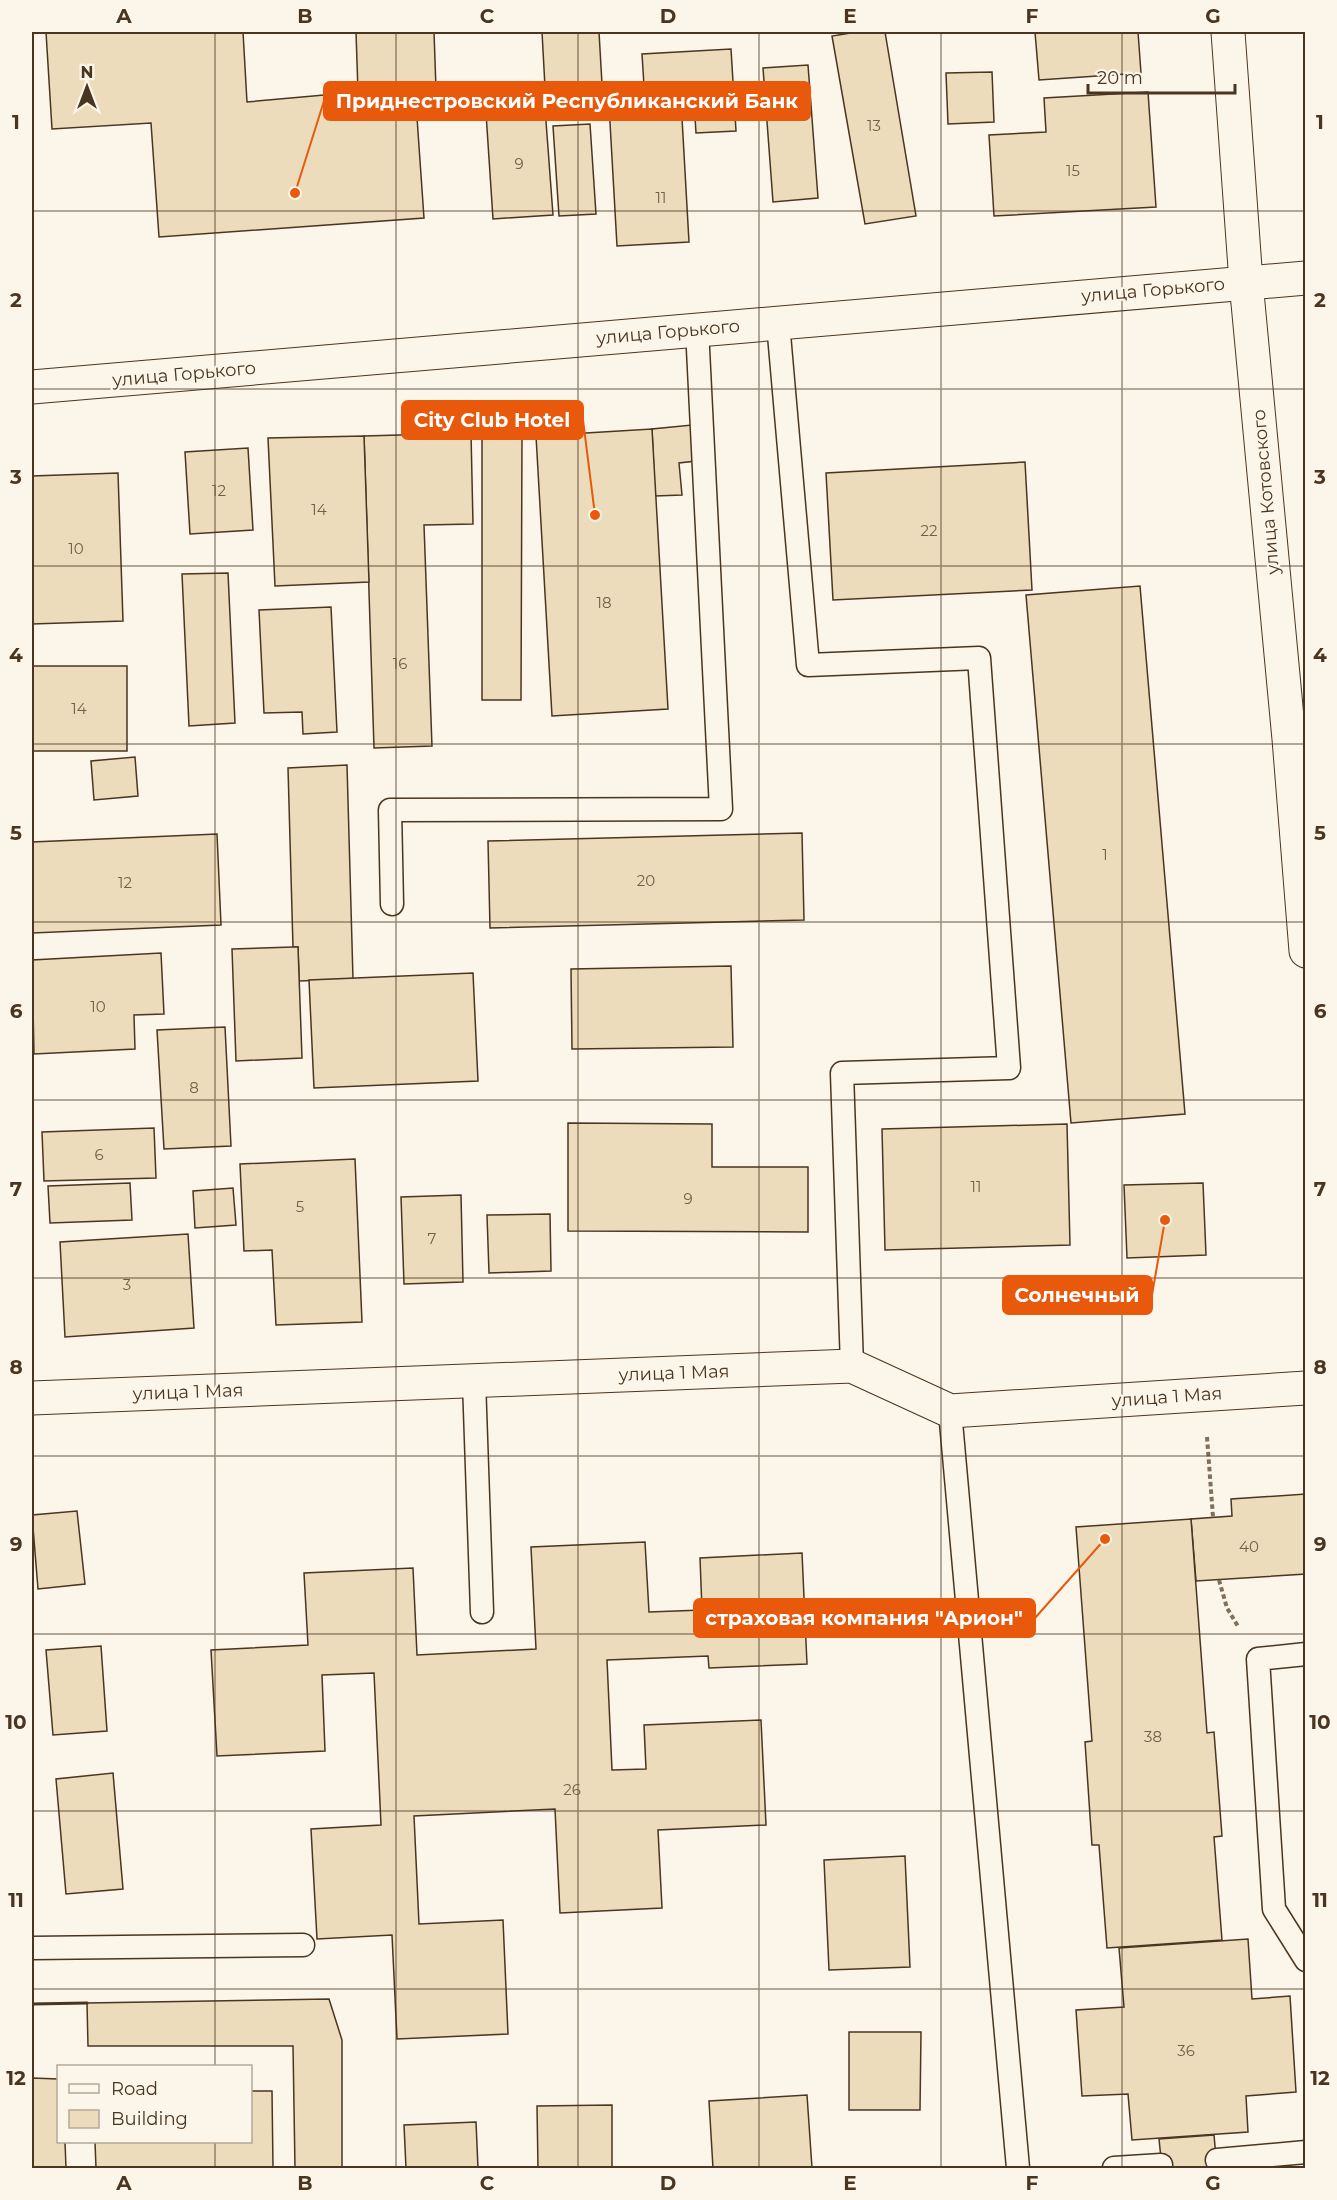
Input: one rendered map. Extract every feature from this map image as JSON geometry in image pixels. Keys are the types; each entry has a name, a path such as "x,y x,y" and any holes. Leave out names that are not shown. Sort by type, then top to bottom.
{"street":[{"name":"улица Котовского","path":"1228,32 1246,282 1289,740 1305,951"},
{"name":"улица Горького","path":"32,387 1305,278"},
{"name":"улица 1 Мая","path":"32,1398 852,1366 950,1411 1305,1388"}],"lane":[{"path":"778,323 808,665 979,658 1010,1068 842,1073 852,1366"},
{"path":"392,904 390,810 721,809 697,329"},
{"path":"474,1381 482,1612"},
{"path":"950,1411 1018,2169"},
{"path":"1305,1654 1258,1659 1274,1909 1305,1960"},
{"path":"32,1948 303,1945"},
{"path":"1217,2160 1305,2152"},
{"path":"1114,2169 1161,2165"}],"path":[{"path":"1204,1394 1213,1517"},
{"path":"1219,1580 1227,1608 1258,1659"}],"building":[{"path":"46,32 243,32 247,102 415,89 424,218 159,237 151,123 52,129"},
{"path":"356,32 434,32 436,89 358,92"},
{"path":"542,32 599,32 602,84 545,87"},
{"path":"857,32 885,32 916,216 865,224 832,36"},
{"path":"1035,32 1138,32 1141,73 1039,80"},
{"path":"731,49 736,131 696,133 695,117 682,118 689,242 617,246 609,105 645,102 642,54"},
{"path":"808,65 818,198 773,202 763,68"},
{"path":"992,72 994,122 948,124 946,73"},
{"path":"1148,92 1156,207 994,216 989,135 1046,132 1044,98"},
{"path":"545,108 553,215 493,219 486,113"},
{"path":"590,124 596,214 559,216 553,126"},
{"path":"692,425 696,461 679,463 682,495 655,496 652,429"},
{"path":"652,429 668,709 552,716 536,436"},
{"path":"471,433 473,524 424,525 432,746 374,748 364,436"},
{"path":"364,436 369,582 275,586 268,438"},
{"path":"482,437 522,437 521,700 482,700"},
{"path":"248,448 253,530 190,534 185,452"},
{"path":"1025,462 1032,590 833,600 826,473"},
{"path":"118,473 123,621 32,624 32,476"},
{"path":"228,573 235,723 189,726 182,574"},
{"path":"1140,586 1185,1114 1071,1123 1026,595"},
{"path":"331,607 337,732 303,734 302,712 264,713 259,610"},
{"path":"32,666 127,666 127,751 32,751"},
{"path":"135,757 138,796 94,800 91,761"},
{"path":"347,765 353,979 299,981 298,947 293,947 288,768"},
{"path":"802,833 804,920 490,928 488,841"},
{"path":"217,834 221,925 32,933 32,842"},
{"path":"298,947 302,1058 236,1061 232,949"},
{"path":"161,953 164,1014 134,1015 135,1049 34,1054 32,960"},
{"path":"731,966 733,1047 572,1049 571,969"},
{"path":"473,973 478,1081 314,1088 309,980"},
{"path":"225,1027 231,1146 164,1149 157,1030"},
{"path":"568,1123 712,1124 712,1167 808,1167 808,1232 568,1231"},
{"path":"1067,1124 1070,1245 885,1250 882,1129"},
{"path":"154,1128 156,1178 44,1181 42,1132"},
{"path":"355,1159 362,1322 276,1325 272,1250 244,1251 240,1164"},
{"path":"130,1183 132,1220 50,1223 48,1186"},
{"path":"1203,1183 1206,1255 1127,1258 1124,1185"},
{"path":"233,1188 236,1225 195,1228 193,1191"},
{"path":"461,1195 463,1282 404,1284 401,1197"},
{"path":"550,1214 551,1271 489,1273 487,1215"},
{"path":"188,1234 194,1328 65,1337 60,1242"},
{"path":"1306,1494 1306,1574 1196,1581 1191,1519 1232,1516 1231,1499"},
{"path":"77,1511 85,1584 38,1589 32,1515"},
{"path":"1191,1519 1207,1733 1214,1732 1222,1836 1214,1837 1222,1940 1107,1948 1099,1845 1092,1845 1085,1742 1092,1741 1076,1527"},
{"path":"645,1542 649,1612 702,1610 700,1558 802,1553 807,1664 709,1668 708,1656 607,1660 612,1770 646,1769 644,1725 761,1720 766,1825 658,1830 662,1908 560,1913 555,1809 414,1816 419,1924 503,1920 508,2034 397,2039 392,1935 317,1939 311,1829 381,1825 374,1673 322,1675 325,1751 217,1756 211,1650 308,1645 304,1573 413,1568 417,1655 536,1649 531,1547"},
{"path":"101,1646 107,1731 53,1735 46,1650"},
{"path":"113,1773 123,1889 66,1894 56,1779"},
{"path":"905,1856 910,1967 829,1970 824,1860"},
{"path":"1248,1939 1252,1999 1290,1996 1296,2092 1246,2096 1248,2132 1132,2140 1128,2094 1082,2096 1076,2010 1124,2007 1119,1948"},
{"path":"329,1999 342,2040 342,2168 295,2168 293,2046 88,2046 87,2003"},
{"path":"849,2032 921,2032 920,2110 849,2110"},
{"path":"32,2078 57,2079 57,2143 65,2143 66,2168 32,2168"},
{"path":"252,2091 272,2091 273,2168 96,2168 95,2143 252,2143"},
{"path":"807,2095 812,2168 713,2168 709,2101"},
{"path":"612,2105 612,2168 538,2168 537,2106"},
{"path":"476,2122 478,2168 406,2168 404,2125"},
{"path":"1214,2135 1217,2168 1162,2168 1159,2139"}],"wall":[{"path":"32,2004 87,2003"}],"place":[{"name":"Приднестровский Республиканский Банк","path":"295,193"},
{"name":"City Club Hotel","path":"595,515"},
{"name":"Солнечный","path":"1165,1220"},
{"name":"страховая компания \"Арион\"","path":"1105,1539"}]}
